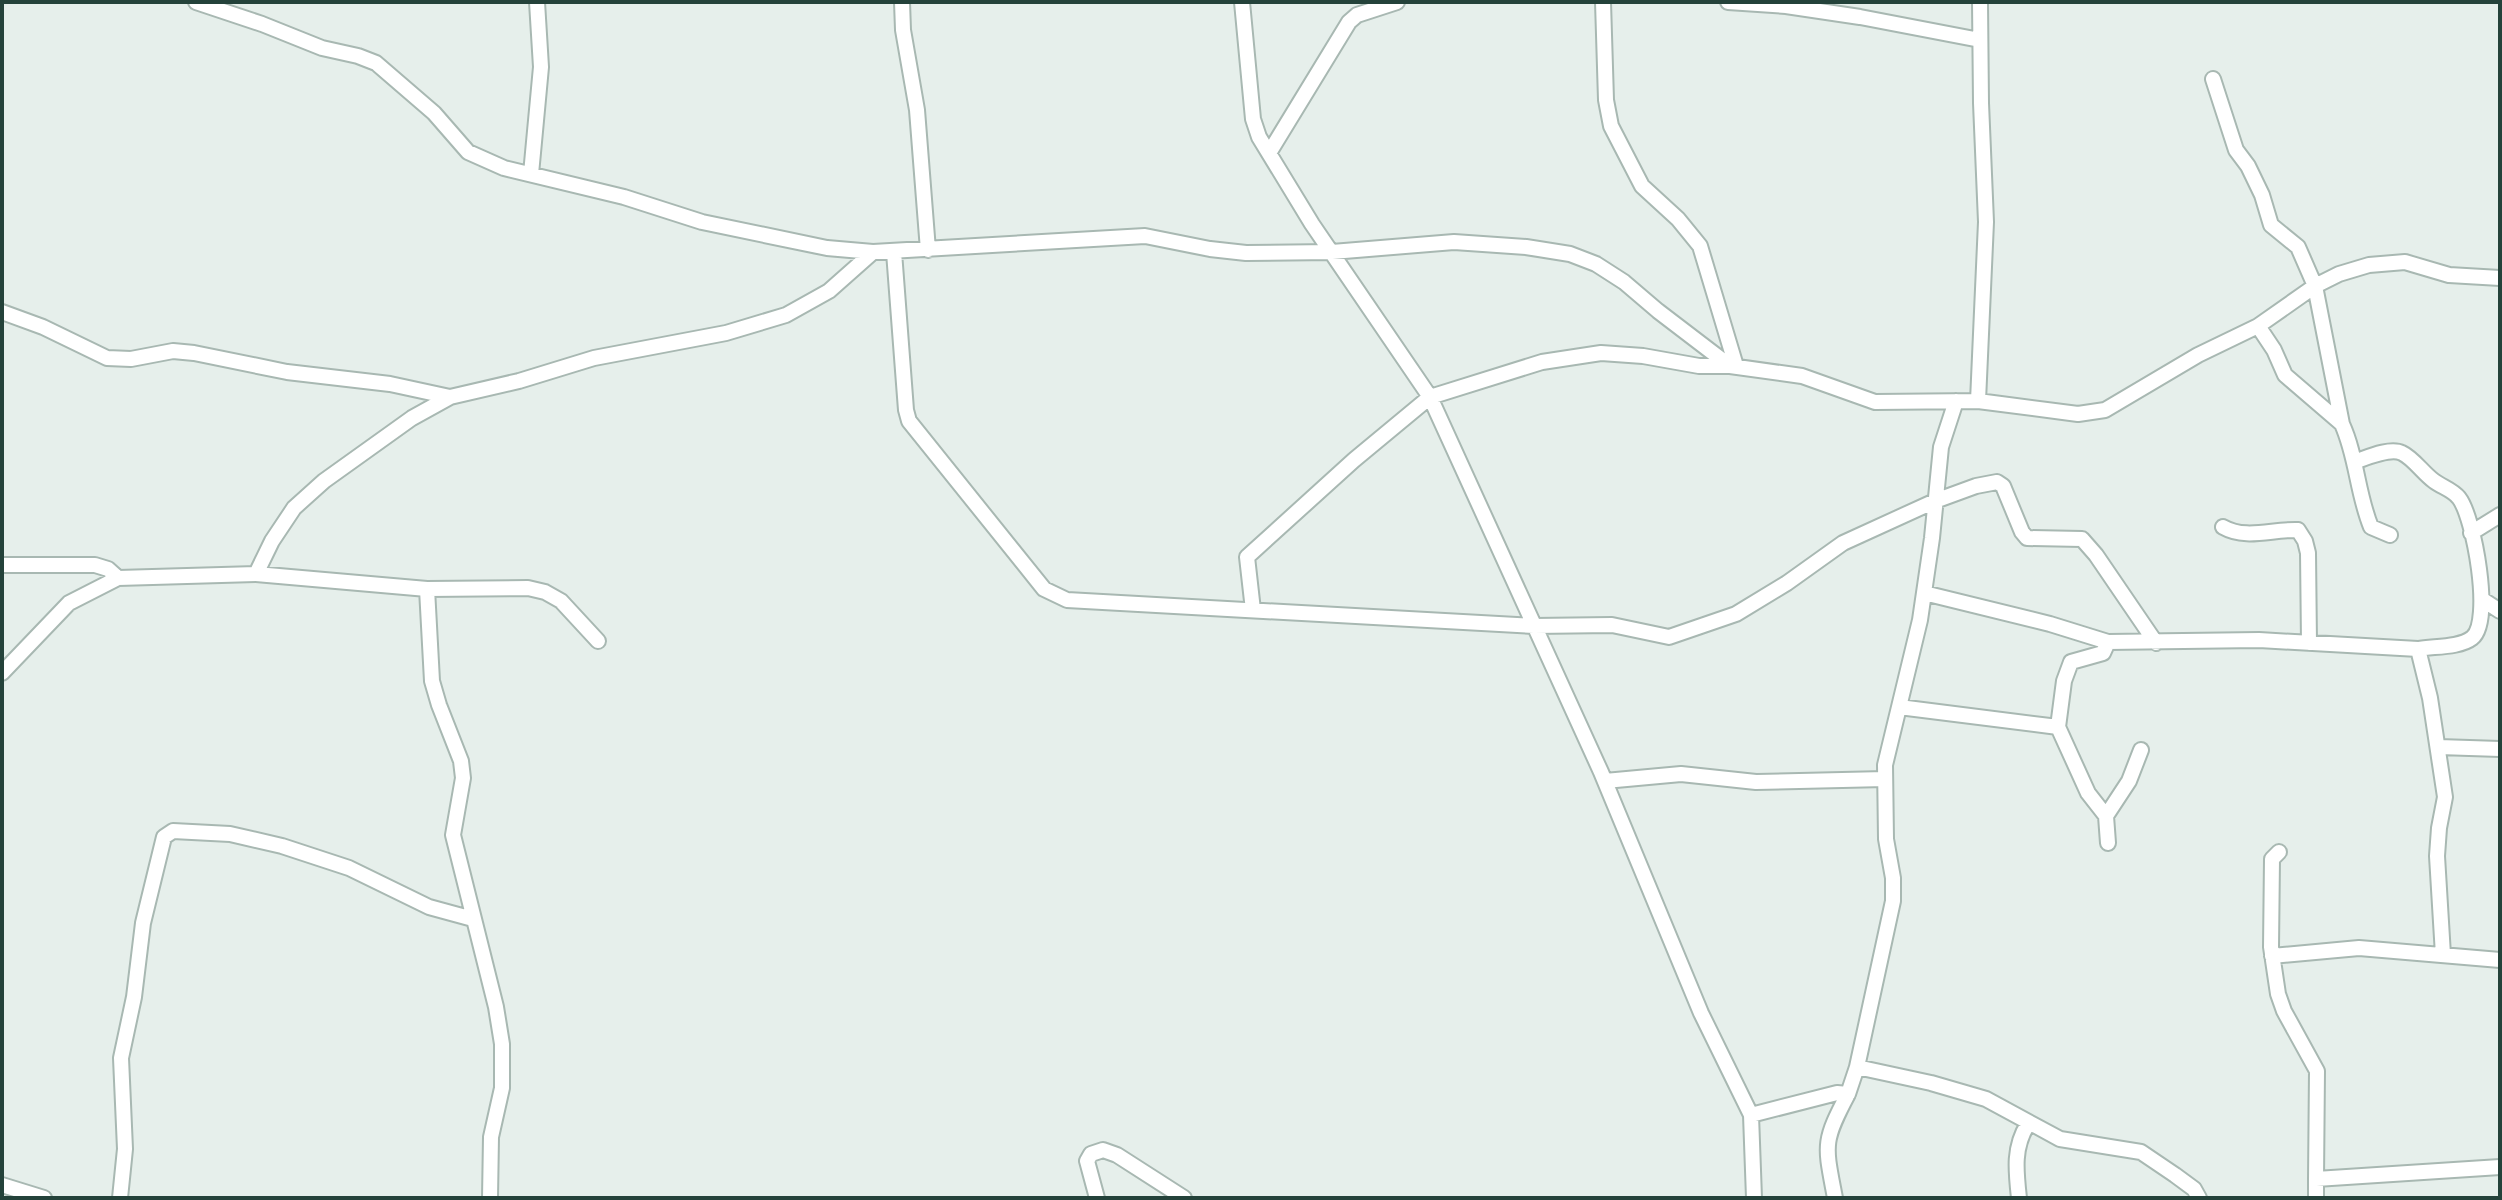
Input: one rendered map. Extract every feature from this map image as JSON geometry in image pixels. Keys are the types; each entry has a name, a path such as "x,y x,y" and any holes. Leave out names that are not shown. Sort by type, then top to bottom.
{"street":[{"path":"196,2 322,48 376,63 434,113 468,152 504,168 624,197 702,222 827,248 873,252 1145,236 1246,253 1332,252 1454,242 1526,247 1570,254 1596,264 1733,366"},
{"path":"531,174 541,67 537,2"},
{"path":"902,2 903,30 917,110 928,250"},
{"path":"1242,2 1253,119 1259,137 1430,397 1605,781 1701,1013 1751,1115 1754,1198"},
{"path":"1269,153 1349,22 1357,15 1397,2"},
{"path":"1603,2 1606,100 1611,126 1642,186 1678,219 1700,246 1733,366"},
{"path":"1728,2 1786,6 1860,17 1980,40"},
{"path":"1978,401 1986,222 1980,2"},
{"path":"2213,79 2236,150 2262,195 2271,225 2298,247 2315,286 2342,424 2350,441 2359,496 2371,527 2390,535"},
{"path":"256,574 272,541 294,508 324,481 412,418 450,397 519,381 594,358 726,333 786,315 829,291 873,252"},
{"path":"894,252 909,421 1044,589 1054,596 1067,600 1534,626 1612,625 1659,636 1677,636 1736,614 1843,543 1935,501 1997,482 2003,486 2027,538 2082,539 2156,643"},
{"path":"1253,610 1247,557 1344,469 1430,397 1542,362 1601,353 1643,356 1699,366 1733,366 1802,376 1875,402 1978,401 2078,414 2105,410 2198,355 2258,326 2315,286 2339,274 2369,265 2405,262 2449,275 2500,278"},
{"path":"2,312 43,327 107,358 131,359 173,351 194,353 287,372 390,384 450,397"},
{"path":"2258,326 2274,350 2285,375 2342,424"},
{"path":"1835,1198 1826,1152 1827,1138 1857,1067 1893,901 1893,878 1886,839 1885,765 1924,593 1941,447 1956,401"},
{"path":"1924,593 2050,624 2108,642 2259,640 2418,649 2465,642 2474,637 2480,627 2483,600 2468,511 2458,494 2434,481 2402,453 2393,451 2354,462"},
{"path":"2471,533 2500,515"},
{"path":"2223,527 2244,535 2275,529 2298,530 2308,553 2309,643"},
{"path":"2,565 95,565 108,569 118,578"},
{"path":"2,673 69,603 118,578 256,574 427,589 528,588 545,592 561,601 598,641"},
{"path":"427,589 432,681 461,761 463,778 453,835 496,1007 502,1044 502,1088 491,1137 490,1198"},
{"path":"2483,600 2500,611"},
{"path":"2108,642 2103,653 2071,662 2064,681 2058,727 2088,793 2106,816 2108,843"},
{"path":"2418,649 2439,747 2445,797 2437,856 2443,955"},
{"path":"1899,707 2058,727"},
{"path":"2439,747 2500,749"},
{"path":"2106,816 2129,781 2141,750"},
{"path":"1605,781 1681,774 1756,782 1885,779"},
{"path":"120,1198 125,1149 121,1058 134,997 143,923 167,833 230,834 282,846 349,868 429,907 473,919"},
{"path":"2279,852 2272,859 2272,956 2284,1011 2317,1071 2316,1198"},
{"path":"2272,956 2359,948 2500,960"},
{"path":"1857,1067 1986,1099 2060,1139 2141,1152 2194,1189 2199,1198"},
{"path":"1751,1115 1837,1093 1848,1094"},
{"path":"2019,1198 2016,1151 2019,1138 2028,1124"},
{"path":"1097,1198 1087,1161 1091,1154 1103,1150 1117,1155 1184,1198"},
{"path":"2316,1179 2500,1167"},
{"path":"2,1185 44,1198"}]}
